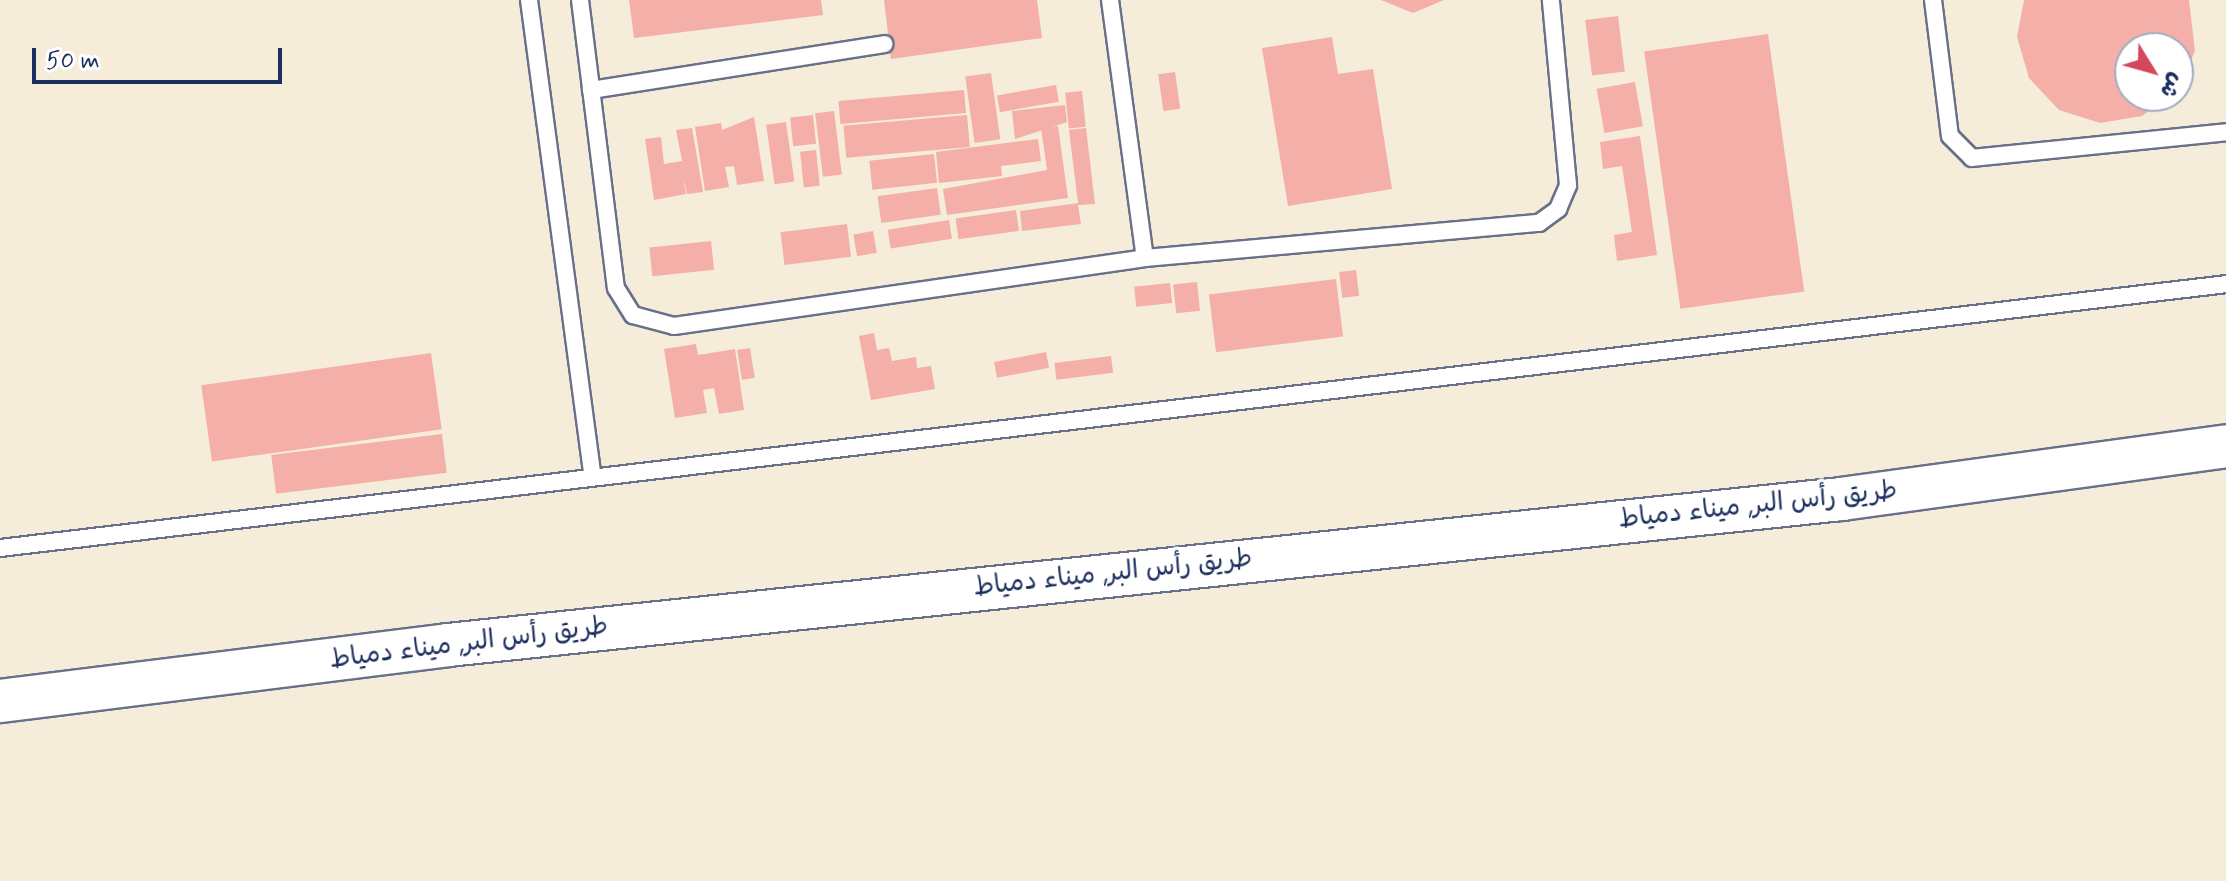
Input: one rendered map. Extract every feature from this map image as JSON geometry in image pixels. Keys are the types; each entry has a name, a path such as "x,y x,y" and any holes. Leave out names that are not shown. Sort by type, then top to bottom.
{"street":[{"name":"طريق رأس البر, ميناء دمياط","path":"0,701 448,645 1827,500 2226,446"}],"lane":[{"path":"529,0 592,475"},
{"path":"580,0 616,288 633,315 674,326 1145,258 1539,223 1558,209 1568,185 1551,0"},
{"path":"1110,0 1145,258"},
{"path":"1933,0 1950,136 1972,158 2226,132"},
{"path":"591,90 884,44"},
{"path":"0,548 592,475 2226,284"}],"building":[{"path":"629,0 821,0 823,15 634,38"},
{"path":"884,0 1037,0 1042,38 891,59"},
{"path":"1381,0 1444,0 1413,13"},
{"path":"2024,0 2189,0 2193,32 2114,32 2114,112 2147,112 2142,116 2100,123 2059,110 2029,78 2017,37"},
{"path":"1618,16 1625,72 1592,76 1585,20"},
{"path":"1768,34 1804,291 1680,309 1644,51"},
{"path":"1332,37 1338,74 1373,69 1392,189 1288,206 1262,48"},
{"path":"1175,72 1180,109 1163,111 1158,74"},
{"path":"991,73 1000,139 975,143 965,77"},
{"path":"1635,82 1643,126 1604,133 1597,89"},
{"path":"1056,85 1059,102 1000,112 997,95"},
{"path":"964,90 966,113 840,124 838,101"},
{"path":"1082,91 1086,127 1069,129 1065,93"},
{"path":"1065,105 1067,122 1015,139 1012,111"},
{"path":"834,111 842,175 823,177 815,113"},
{"path":"813,115 816,144 793,146 790,117"},
{"path":"967,115 970,147 846,158 843,126"},
{"path":"754,117 764,181 737,185 734,166 725,167 729,187 705,191 695,127 721,123 722,130"},
{"path":"786,122 794,181 775,184 766,125"},
{"path":"1058,126 1068,198 947,215 943,189 1047,170 1041,128"},
{"path":"692,128 703,192 687,194 683,176 686,194 654,200 645,139 661,137 664,164 682,161 676,130"},
{"path":"1086,128 1095,204 1078,205 1081,224 1022,231 1020,211 1078,203 1069,130"},
{"path":"1640,136 1657,255 1617,261 1614,235 1632,232 1622,166 1603,169 1600,142"},
{"path":"1038,139 1041,161 1001,166 1002,176 939,183 936,152"},
{"path":"816,150 820,186 804,187 800,152"},
{"path":"934,154 937,183 872,190 869,161"},
{"path":"937,188 941,215 881,223 878,196"},
{"path":"1016,210 1019,231 959,239 956,218"},
{"path":"949,220 952,239 891,248 888,230"},
{"path":"847,224 851,257 785,265 780,232"},
{"path":"873,231 877,253 857,256 853,234"},
{"path":"711,241 714,270 652,276 649,247"},
{"path":"1356,270 1359,296 1342,298 1339,272"},
{"path":"1336,279 1343,337 1216,352 1209,295"},
{"path":"1197,282 1200,311 1176,313 1173,285"},
{"path":"1170,283 1172,303 1136,307 1134,287"},
{"path":"874,333 877,350 889,348 892,361 916,357 917,368 931,366 935,389 871,400 859,336"},
{"path":"696,344 698,355 735,349 744,410 719,414 714,388 703,390 707,413 675,418 664,349"},
{"path":"750,348 755,378 742,380 737,350"},
{"path":"1046,352 1049,368 997,378 994,362"},
{"path":"431,353 442,429 212,462 201,385"},
{"path":"1111,356 1113,373 1056,380 1054,363"},
{"path":"442,434 447,473 276,494 271,455"}]}
